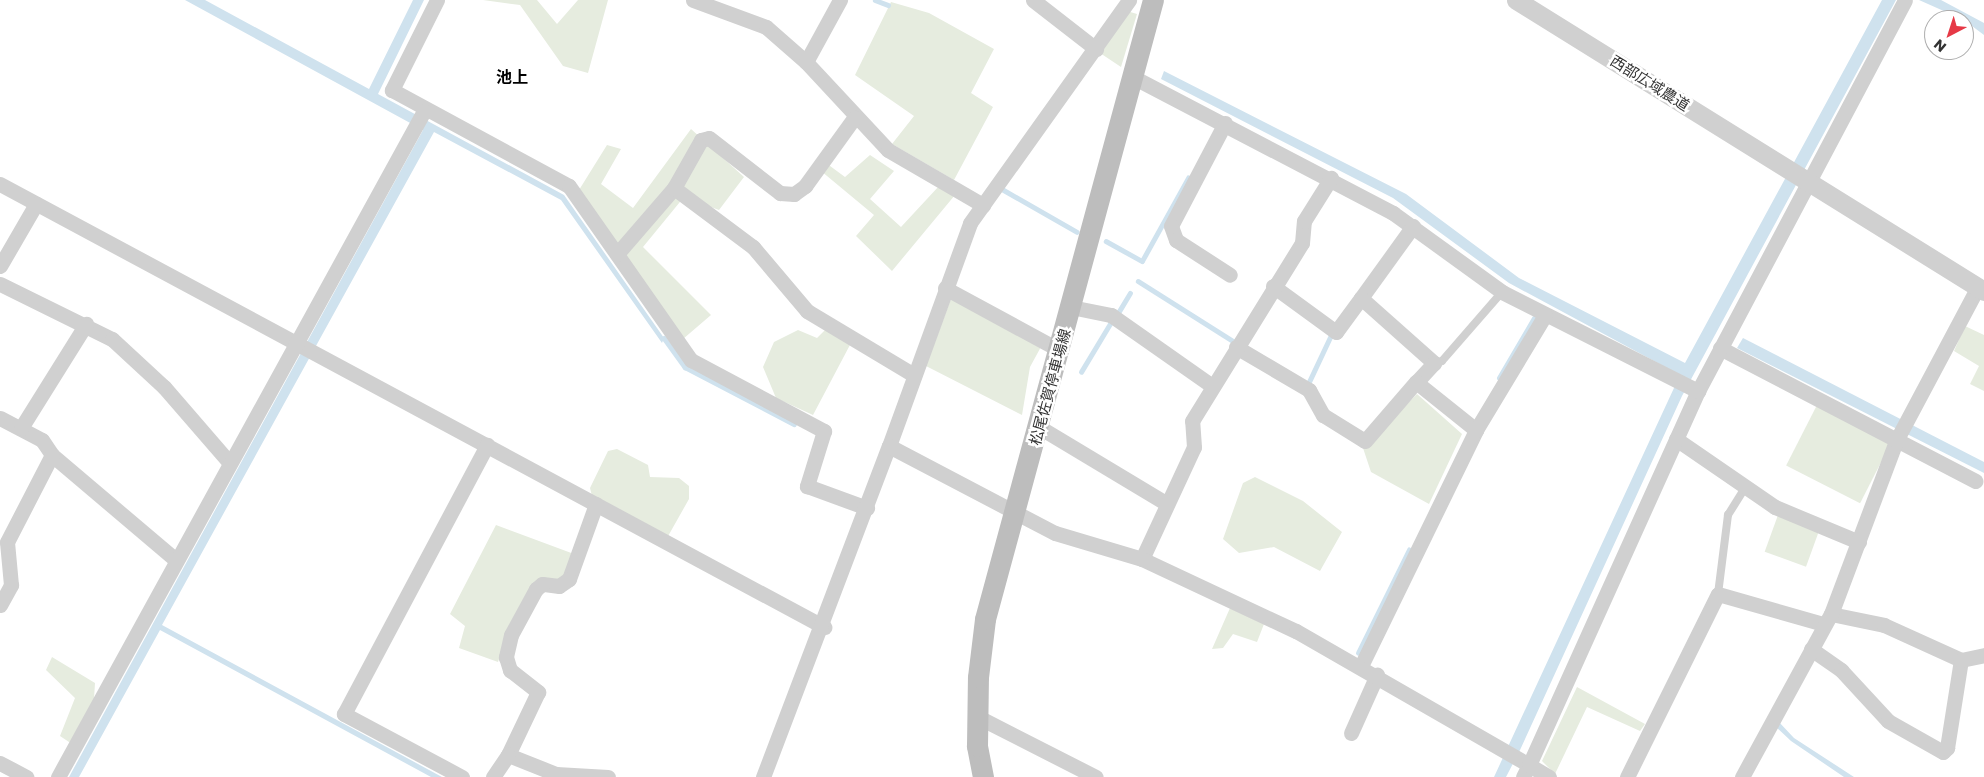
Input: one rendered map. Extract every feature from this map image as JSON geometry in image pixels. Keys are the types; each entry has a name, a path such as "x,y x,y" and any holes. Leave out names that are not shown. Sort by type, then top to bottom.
{"main road":[{"name":"松尾佐賀停車場線","path":"982,777 978,717 985,620 1060,350 1131,76 1153,0"}],"street":[{"path":"437,0 392,90 424,111 569,186 690,360 824,432 807,486 867,508"},
{"path":"693,0 766,27 806,62 854,118 888,150 983,205"},
{"path":"806,62 840,0"},
{"path":"1033,0 1096,49"},
{"path":"763,777 824,627 963,238 983,205 1096,49 1129,0"},
{"name":"西部広域農道","path":"1516,0 1809,181"},
{"path":"1524,768 1676,439 1695,390 1720,348 1905,0"},
{"path":"1131,76 1331,178 1413,226 1502,292 1695,390"},
{"path":"58,777 229,462 424,111"},
{"path":"617,254 674,188 701,140 709,138 780,193 794,194 805,186 854,118"},
{"path":"1225,123 1172,226 1176,240 1230,275"},
{"path":"1142,558 1194,447 1192,421 1212,386 1239,346 1273,286 1302,243 1304,221 1331,178"},
{"path":"1742,777 1827,619 1859,542 1898,439 1981,289 1809,181"},
{"path":"0,184 824,627"},
{"path":"674,188 753,247 807,311 914,375"},
{"path":"0,266 36,204"},
{"path":"1273,286 1332,329 1361,298 1413,226"},
{"path":"0,284 86,324 136,358 229,462"},
{"path":"945,288 1060,350"},
{"path":"1239,346 1309,390 1323,415 1365,441 1434,363 1361,298"},
{"path":"1071,307 1111,315 1212,386"},
{"path":"1361,666 1476,430 1545,315"},
{"path":"21,428 86,324"},
{"path":"1720,348 1976,481"},
{"path":"1416,382 1476,430"},
{"path":"0,418 42,440 52,455 176,560"},
{"path":"1039,426 1167,504"},
{"path":"1676,439 1775,507 1859,542"},
{"path":"462,777 344,714 487,445"},
{"path":"889,446 1016,509 1075,542 1142,558 1361,666 1503,750 1524,768 1549,777"},
{"path":"0,605 11,585 7,542 52,455"},
{"path":"493,777 508,755 538,692 510,670 506,658 511,635 536,589 542,584 559,586 569,579 596,504"},
{"path":"1627,777 1718,594 1827,619 1884,625 1961,660 1984,655"},
{"path":"1811,649 1841,670 1888,721 1943,752 1947,748 1961,660"},
{"path":"1351,733 1377,675"},
{"path":"978,717 1096,777"},
{"path":"508,755 556,774 608,777"},
{"path":"0,763 26,777"}],"lane":[{"path":"1434,363 1442,361 1502,292"},
{"path":"1718,594 1728,514 1745,488"}],"shaded area":[{"path":"483,0 537,0 557,24 578,0 608,0 588,73 563,66 520,5"},
{"path":"891,2 929,13 994,49 971,93 993,107 954,180 892,144 914,116 855,75"},
{"path":"1127,11 1137,14 1121,67 1100,53"},
{"path":"691,129 744,177 719,210 684,197 643,247 711,315 683,339 579,190 607,145 621,149 601,184 633,208"},
{"path":"870,155 894,171 870,199 901,227 939,186 955,195 892,271 856,236 874,215 821,171 826,163 845,177"},
{"path":"952,296 1042,345 1030,367 1022,415 926,366"},
{"path":"1965,326 1984,335 1984,391 1970,384 1979,366 1954,351"},
{"path":"828,327 851,343 813,415 776,398 763,367 774,342 798,330 817,338"},
{"path":"1417,394 1462,434 1429,504 1371,472 1363,448"},
{"path":"1817,405 1891,443 1860,503 1786,466"},
{"path":"617,449 648,465 650,477 679,478 689,486 689,499 667,538 592,496 590,488 608,451"},
{"path":"1255,477 1303,501 1342,532 1320,571 1274,547 1239,553 1223,539 1243,483"},
{"path":"1778,515 1819,530 1806,567 1765,552"},
{"path":"496,525 574,554 567,575 557,583 539,580 506,638 498,662 459,648 465,626 450,614"},
{"path":"1230,608 1264,624 1257,642 1233,634 1223,648 1212,649"},
{"path":"52,657 95,683 94,699 72,744 60,736 75,698 46,670"},
{"path":"1577,687 1645,724 1640,731 1587,707 1555,774 1542,761"}],"water":[{"path":"185,0 205,0 369,89 413,0 424,0 378,94 564,195 664,338 662,343 561,200 434,132 162,625 442,777 431,777 160,630 79,777 69,777 423,130"},
{"path":"1882,0 1896,0 1682,396 1520,750 1506,777 1494,777 1680,375 1509,283 1393,198 1161,79 1164,71 1406,194 1519,278 1685,363"},
{"path":"1919,0 1941,0 1960,10 1942,10"},
{"path":"1974,18 1984,23 1984,35 1974,28"},
{"path":"1743,338 1984,462 1984,473 1737,348"},
{"path":"1777,720 1794,738 1854,777 1844,777 1791,741 1774,725"}],"waterway":[{"path":"875,0 888,5"},
{"path":"1106,241 1142,261 1188,178"},
{"path":"1002,189 1077,232"},
{"path":"1138,281 1236,343"},
{"path":"1118,313 1130,293"},
{"path":"1499,378 1534,318"},
{"path":"1081,372 1111,322"},
{"path":"1308,384 1332,333"},
{"path":"664,338 685,367 794,424"},
{"path":"1358,653 1409,550"}],"district":[{"name":"池上","path":"512,78"}]}
